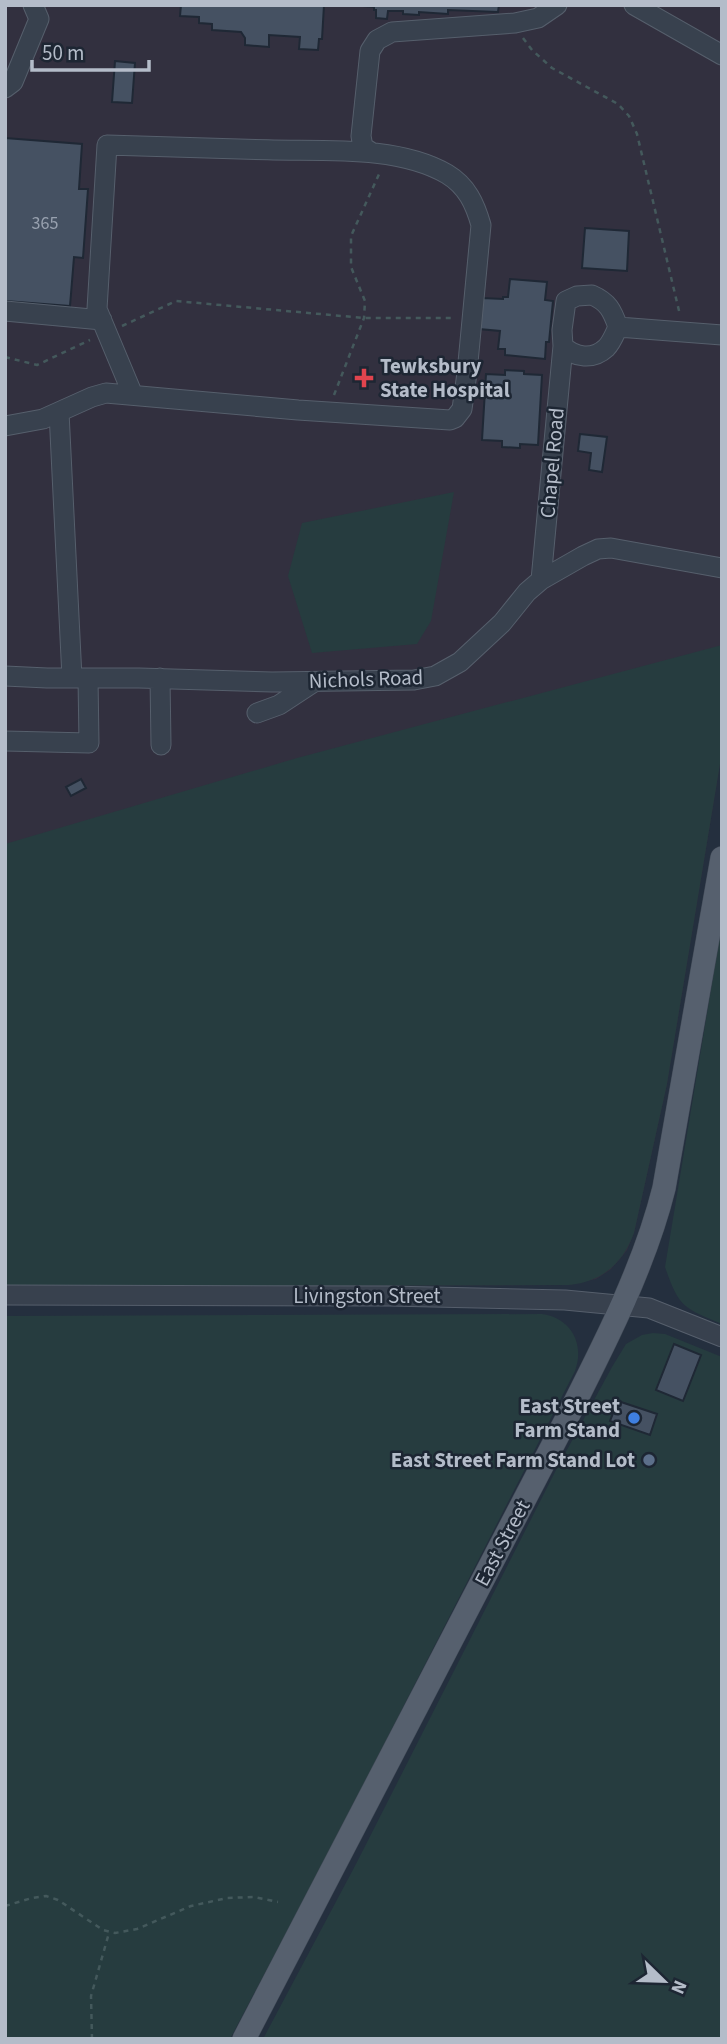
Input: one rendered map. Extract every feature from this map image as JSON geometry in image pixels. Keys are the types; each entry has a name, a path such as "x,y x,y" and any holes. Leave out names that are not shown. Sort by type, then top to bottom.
{"main road":[{"name":"East Street","path":"244,2039 361,1810 534,1483 621,1305 658,1212 664,1188 722,858"}],"street":[{"path":"5,88 13,82 39,19 33,5"},
{"path":"379,154 363,147 361,136 370,51 377,40 392,32 515,23 538,18 557,5"},
{"path":"634,5 722,55"},
{"path":"5,426 43,419 106,393 437,420 455,418 462,409 473,319 481,225 475,204 461,185 446,174 419,163 379,154 107,145 97,309 134,395"},
{"name":"Chapel Road","path":"541,580 566,301 577,296 592,295 604,300 614,313 618,327"},
{"path":"5,311 104,326"},
{"path":"563,346 570,354 585,357 594,354 605,349 618,327 722,335"},
{"path":"5,741 89,743 80,678 59,412"},
{"name":"Nichols Road","path":"5,676 314,682 414,680 435,676 460,662 541,580 598,550 611,548 722,568"},
{"path":"160,678 161,745"},
{"path":"257,713 279,705 314,682"},
{"name":"Livingston Street","path":"5,1295 425,1296 565,1300 649,1308 722,1337"}],"path":[{"path":"515,23 532,50 552,68 618,104 629,116 638,134 684,332"},
{"path":"326,412 364,318 365,301 351,267 351,236 379,154"},
{"path":"5,357 37,365 104,326 176,301 364,318 473,319"},
{"path":"5,1906 46,1895 109,1933 130,1931 191,1906 227,1898 254,1897 278,1902"},
{"path":"92,2039 91,1996 109,1933"}],"shaded area":[{"name":"Tewksbury State Hospital","path":"5,5 722,5 722,752 667,1084 634,1233 620,1259 596,1279 569,1285 5,1287"}],"green space":[{"path":"454,492 431,621 417,644 312,653 288,576 302,523"},
{"path":"722,645 722,752 667,1084 634,1233 624,1253 610,1269 592,1280 569,1285 5,1287 5,844 297,758"},
{"path":"722,923 722,1324 684,1305 674,1291 665,1267"},
{"path":"542,1314 561,1321 573,1334 578,1351 575,1371 330,1850 230,2039 5,2039 5,1316"},
{"path":"665,1334 722,1357 722,2039 263,2039 356,1864 556,1470 612,1367 626,1344 642,1335"}],"building":[{"path":"181,5 324,5 322,39 319,39 318,50 299,49 300,37 269,35 269,47 245,45 241,32 212,30 212,24 199,23 199,17 180,16"},
{"path":"351,5 499,5 498,12 448,10 448,14 419,12 419,15 388,11 387,19 376,18 374,7"},
{"path":"115,61 135,63 132,103 112,102"},
{"path":"5,138 82,144 79,189 88,189 83,258 74,257 70,306 5,301"},
{"path":"585,228 629,231 627,271 582,268"},
{"path":"510,279 547,282 545,300 553,301 545,359 505,355 505,349 498,349 500,331 479,329 482,298 508,297"},
{"path":"505,370 542,375 538,445 502,447 502,441 482,440 486,374 505,375"},
{"path":"580,434 607,437 602,472 589,470 591,453 578,451"},
{"path":"81,779 86,788 71,796 66,787"},
{"path":"674,1344 701,1355 683,1401 656,1390"},
{"name":"East Street Farm Stand","path":"618,1401 657,1414 650,1435 610,1421"}],"place":[{"name":"Tewksbury State Hospital","path":"364,378"},
{"name":"East Street Farm Stand","path":"634,1418"},
{"name":"East Street Farm Stand Lot","path":"649,1460"}]}
